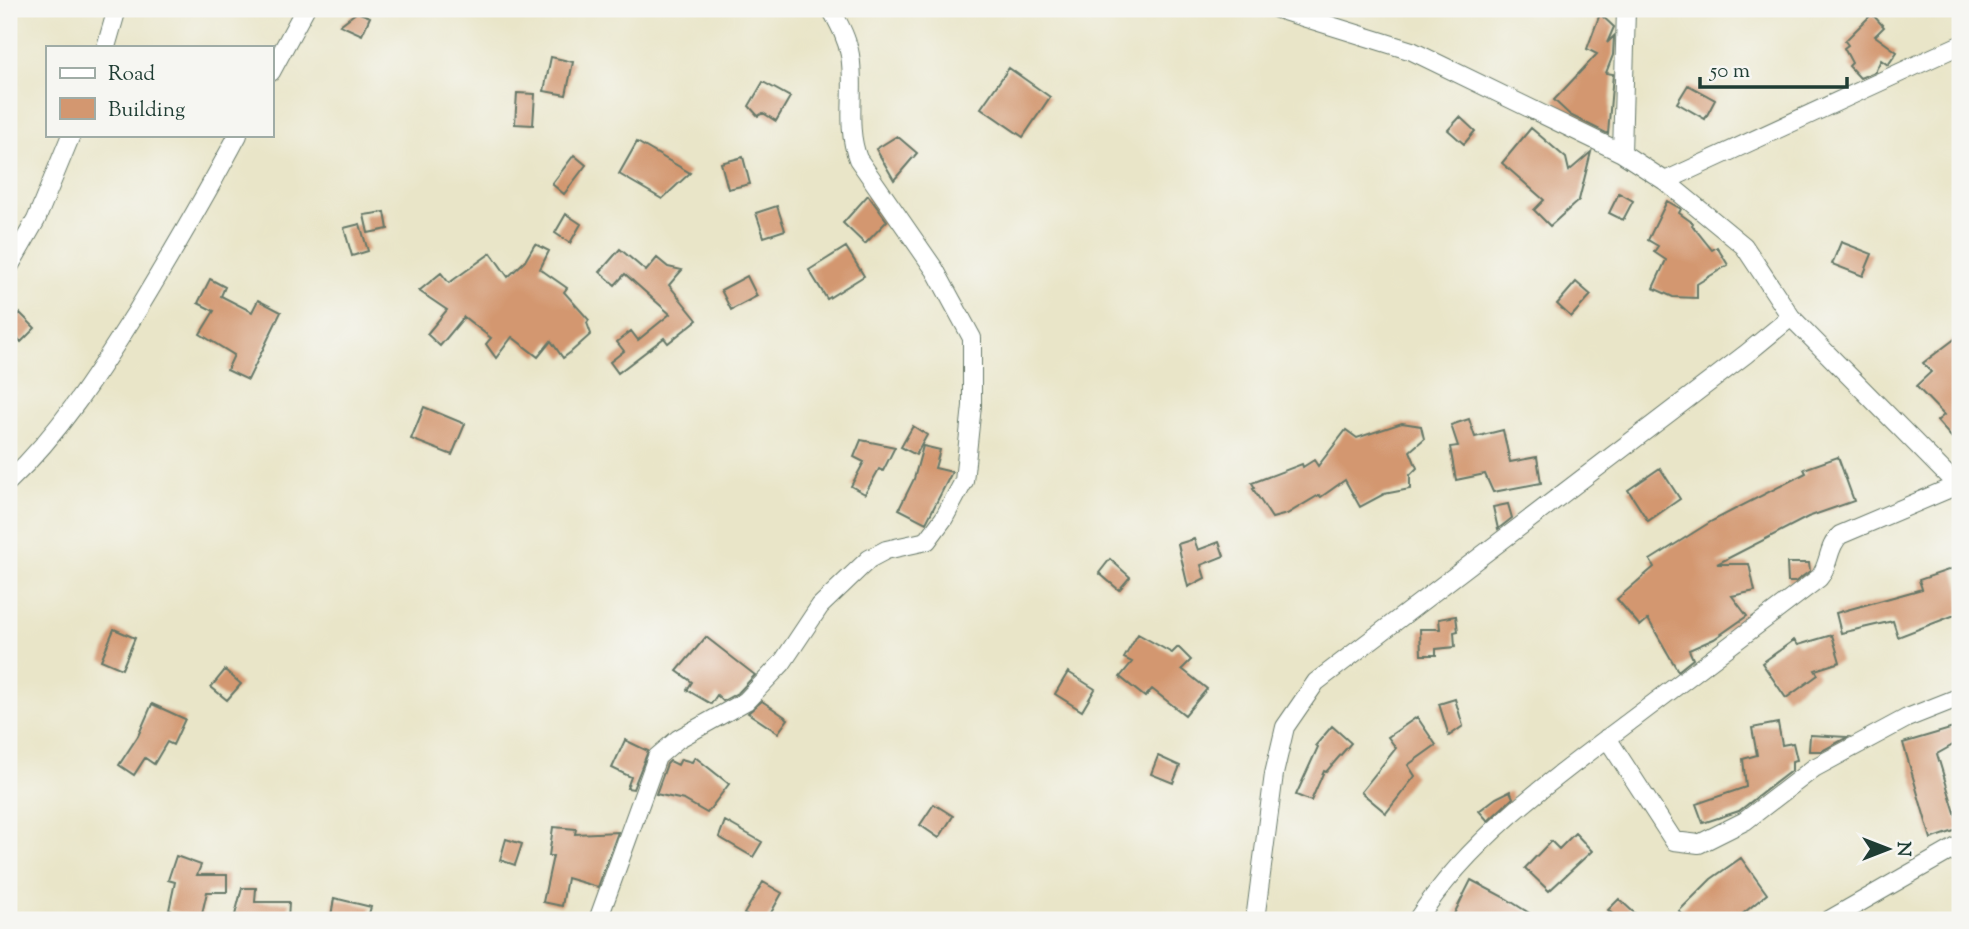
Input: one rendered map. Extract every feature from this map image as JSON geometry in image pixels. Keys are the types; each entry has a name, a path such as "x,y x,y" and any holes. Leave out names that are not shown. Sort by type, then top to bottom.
{"street":[{"path":"106,46 117,9"},
{"path":"273,68 305,9"},
{"path":"598,920 620,867 657,757 678,739 746,701 782,663 820,606 869,559 886,550 927,541 944,518 964,481 972,406 971,338 935,270 858,159 851,140 850,57 843,31 831,9"},
{"path":"1276,9 1412,51 1622,153 1665,181 1744,246 1791,317 1959,486 1840,535 1832,542 1827,569 1819,578 1569,766 1476,848 1439,886 1417,920"},
{"path":"1622,153 1626,9"},
{"path":"1665,181 1960,45"},
{"path":"9,267 36,220 71,136"},
{"path":"9,481 32,460 94,379 197,212 237,136"},
{"path":"1255,920 1274,774 1285,727 1316,682 1791,317"},
{"path":"1607,738 1674,841 1699,844 1745,821 1814,768 1907,718 1960,697"},
{"path":"1829,920 1960,845"}],"building":[{"path":"357,12 370,17 362,35 340,25"},
{"path":"1600,14 1614,27 1607,43 1614,36 1613,55 1606,73 1613,74 1608,134 1570,115 1554,100 1597,54 1587,49"},
{"path":"1872,14 1884,27 1875,36 1897,52 1888,65 1881,60 1875,72 1860,78 1849,66 1852,63 1844,48 1848,45 1845,41"},
{"path":"551,57 573,62 566,95 544,91"},
{"path":"1009,68 1050,97 1023,137 981,108"},
{"path":"763,82 790,97 776,121 763,113 758,116 749,106"},
{"path":"1688,85 1715,100 1705,119 1677,103"},
{"path":"517,93 535,94 533,125 515,124"},
{"path":"1460,117 1475,131 1464,144 1448,130"},
{"path":"1531,128 1566,158 1569,171 1591,152 1579,200 1550,226 1534,210 1544,200 1502,163"},
{"path":"897,136 917,153 894,180 876,149"},
{"path":"637,142 690,173 662,199 619,174"},
{"path":"574,155 586,165 564,194 552,184"},
{"path":"743,157 750,184 728,189 721,163"},
{"path":"1619,193 1633,201 1623,220 1609,213"},
{"path":"868,195 887,221 865,244 843,223"},
{"path":"1667,201 1681,209 1679,213 1693,223 1712,250 1717,247 1728,265 1697,284 1697,298 1673,297 1653,288 1666,260 1654,252 1658,246 1648,240"},
{"path":"777,206 785,230 764,237 756,213"},
{"path":"385,212 388,229 368,233 364,215"},
{"path":"566,214 581,224 570,243 555,233"},
{"path":"360,224 368,251 352,256 344,228"},
{"path":"1841,242 1872,254 1863,276 1832,264"},
{"path":"535,244 549,251 540,269 567,288 564,292 589,320 587,323 591,334 571,352 563,358 551,341 538,357 512,337 496,358 486,344 491,338 464,317 440,346 427,334 447,310 419,291 441,273 449,283 491,253 508,277 525,261"},
{"path":"846,247 864,276 827,299 809,270"},
{"path":"620,249 646,271 657,258 668,267 682,270 669,285 697,320 668,343 664,338 618,373 610,362 624,351 617,342 631,331 638,340 670,314 625,274 615,285 600,272"},
{"path":"747,276 757,296 731,310 721,290"},
{"path":"210,279 225,287 221,296 252,312 258,300 281,312 248,380 227,370 234,355 200,334 214,311 198,303"},
{"path":"1576,282 1591,295 1571,317 1557,304"},
{"path":"20,313 35,328 21,342 9,329 9,324"},
{"path":"1960,335 1960,432 1952,438 1937,421 1944,415 1916,386 1931,372 1923,363"},
{"path":"424,407 465,424 452,455 411,439"},
{"path":"1469,419 1475,437 1503,430 1510,462 1537,457 1541,483 1493,492 1485,474 1456,480 1450,447 1458,446 1451,425"},
{"path":"1402,423 1421,426 1424,439 1410,451 1417,468 1410,475 1410,489 1384,494 1360,507 1345,480 1321,497 1319,495 1287,514 1272,518 1253,489 1255,488 1252,483 1302,464 1303,467 1314,460 1318,466 1346,430 1357,438"},
{"path":"913,426 927,435 916,455 901,447"},
{"path":"861,440 895,447 883,471 879,469 865,494 851,486 864,462 854,457"},
{"path":"923,446 940,450 935,468 952,472 926,523 899,509 914,479"},
{"path":"1838,457 1854,501 1808,517 1717,564 1749,564 1755,591 1732,596 1747,616 1714,639 1689,650 1693,659 1678,671 1648,619 1640,626 1617,599 1654,567 1650,560 1712,521 1806,473 1804,469"},
{"path":"1660,468 1680,499 1648,521 1628,490"},
{"path":"1508,504 1512,518 1498,529 1493,507"},
{"path":"1194,539 1198,550 1219,542 1224,556 1201,565 1205,578 1188,587 1178,544"},
{"path":"1110,559 1130,577 1119,590 1099,573"},
{"path":"1787,563 1809,563 1810,571 1795,582 1788,582"},
{"path":"1954,568 1960,589 1960,613 1898,637 1893,621 1841,633 1836,613 1922,589 1919,580"},
{"path":"1456,616 1458,631 1454,632 1455,647 1436,649 1436,655 1421,655 1420,629 1440,629 1439,619"},
{"path":"114,629 135,638 122,669 101,660"},
{"path":"1138,634 1172,653 1178,647 1191,660 1182,669 1207,689 1185,715 1152,689 1145,697 1120,677 1132,662 1124,658"},
{"path":"1832,635 1840,662 1815,670 1818,675 1786,698 1762,663 1794,640 1798,645"},
{"path":"706,637 755,675 739,692 723,701 717,695 711,704 687,690 692,682 677,671"},
{"path":"225,670 241,684 227,700 211,687"},
{"path":"1068,672 1095,689 1082,711 1055,694"},
{"path":"1455,699 1463,726 1449,736 1439,704"},
{"path":"762,701 788,719 778,733 748,713"},
{"path":"152,704 185,719 173,745 167,742 154,764 145,758 134,775 119,765 138,736"},
{"path":"1417,717 1436,745 1408,765 1415,776 1386,813 1361,792 1396,748 1388,737"},
{"path":"1778,723 1782,745 1793,743 1797,760 1792,761 1792,770 1739,811 1703,823 1696,804 1746,787 1743,759 1757,755 1752,728"},
{"path":"1332,726 1351,743 1326,772 1324,771 1311,801 1296,795 1318,747 1316,745"},
{"path":"1960,726 1960,741 1937,754 1960,829 1931,839 1903,743"},
{"path":"1810,735 1848,737 1822,751 1809,751"},
{"path":"625,740 648,751 633,789 627,788 631,777 612,768"},
{"path":"1158,756 1180,766 1173,783 1151,774"},
{"path":"695,757 729,784 707,813 684,800 656,794 670,761 678,765 681,759 692,762"},
{"path":"1510,791 1513,798 1488,821 1479,811"},
{"path":"934,804 953,816 939,838 920,825"},
{"path":"725,821 762,842 753,857 719,837"},
{"path":"553,827 576,829 575,834 618,832 598,887 567,878 562,906 543,902 553,856 549,856"},
{"path":"1575,833 1592,851 1549,891 1525,868 1551,841 1559,849"},
{"path":"506,839 522,844 515,865 500,860"},
{"path":"176,856 201,865 197,875 227,875 227,892 207,892 201,918 169,910 175,882 168,880"},
{"path":"1741,858 1767,894 1735,920 1688,920 1679,911 1711,879"},
{"path":"1471,880 1507,899 1540,920 1451,920"},
{"path":"763,882 782,893 767,920 755,920 744,914"},
{"path":"242,888 256,888 255,902 289,902 288,920 256,920 235,915"},
{"path":"334,898 371,907 367,920 331,916"},
{"path":"1619,899 1642,920 1619,920 1608,910"}]}
